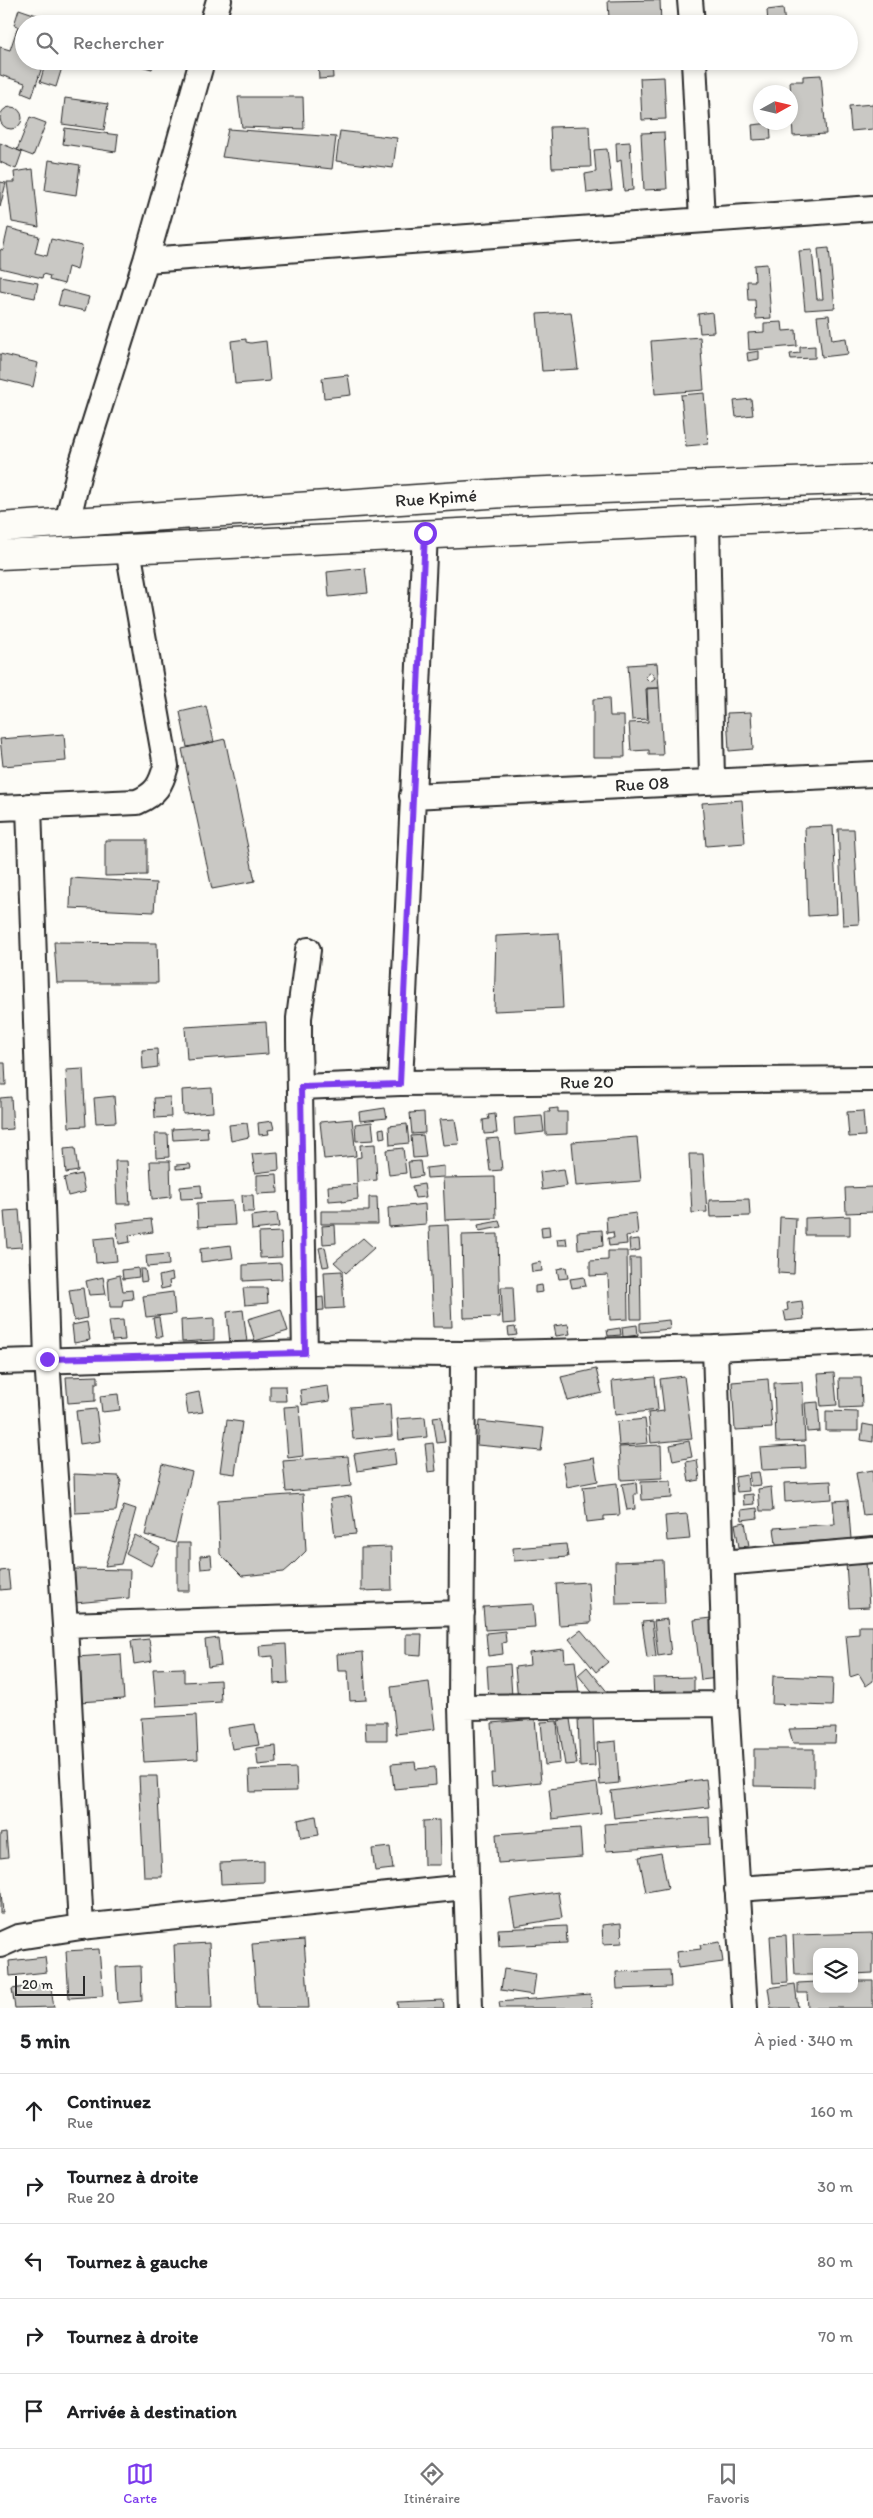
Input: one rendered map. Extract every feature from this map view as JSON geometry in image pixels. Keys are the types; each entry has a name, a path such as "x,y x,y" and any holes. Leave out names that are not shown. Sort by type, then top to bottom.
{"main road":[{"name":"Rue Kpimé","path":"0,527 521,492 873,479"},
{"name":"Rue Kpimé","path":"0,555 425,533 873,513"}],"street":[{"path":"215,15 219,0"},
{"path":"690,0 691,15"},
{"path":"67,523 79,472 146,260 199,70"},
{"path":"694,70 702,220"},
{"path":"146,260 873,208"},
{"path":"707,521 712,780"},
{"path":"400,1084 425,533"},
{"path":"0,808 137,802 156,792 162,780 166,766 128,548"},
{"name":"Rue 08","path":"412,796 712,780 873,774"},
{"path":"29,806 47,1359 65,1624 81,1927"},
{"path":"305,1353 299,1018 308,950"},
{"name":"Rue 20","path":"301,1087 400,1084 873,1079"},
{"path":"0,1362 47,1359 305,1353 464,1354 715,1348 873,1341"},
{"path":"715,1348 726,1704 745,2008"},
{"path":"464,1354 461,1707 470,2008"},
{"path":"722,1563 873,1550"},
{"path":"65,1624 462,1613"},
{"path":"461,1707 726,1704"},
{"path":"737,1889 873,1880"},
{"path":"0,1945 18,1937 81,1927 465,1887"}],"building":[{"path":"660,0 661,15 609,15 608,1"},
{"path":"783,8 784,15 767,15 767,10"},
{"path":"19,9 37,15 17,15"},
{"path":"15,35 15,70 41,70 32,97 22,93 25,83 0,75 0,47 10,50"},
{"path":"43,70 61,70 56,87 40,82"},
{"path":"318,70 333,70 333,78 319,79"},
{"path":"821,75 826,134 793,136 793,130 798,130 798,85 790,85 790,81 803,81 803,76"},
{"path":"664,77 666,119 642,120 640,78"},
{"path":"238,97 303,97 304,129 242,127"},
{"path":"65,98 108,104 104,130 62,124"},
{"path":"873,104 873,129 851,131 849,106"},
{"path":"11,107 19,110 22,118 19,126 11,129 3,126 0,118 3,110"},
{"path":"30,117 46,123 33,156 17,150"},
{"path":"752,125 753,130 770,130 771,139 753,140"},
{"path":"589,126 591,167 552,168 550,127"},
{"path":"65,128 118,135 116,152 63,144"},
{"path":"228,129 336,137 332,169 222,157"},
{"path":"340,131 397,138 393,168 336,161"},
{"path":"664,132 667,189 644,190 641,133"},
{"path":"630,142 633,190 624,191 621,160 617,162 616,143"},
{"path":"0,143 22,152 16,169 0,162"},
{"path":"607,149 612,190 587,193 585,174 596,172 594,150"},
{"path":"49,160 80,165 76,195 45,190"},
{"path":"33,169 39,227 12,222 7,182 15,182 14,172"},
{"path":"0,182 6,183 0,207"},
{"path":"8,228 39,236 35,253 47,256 51,239 82,246 77,270 68,267 64,284 49,280 50,276 43,274 42,278 0,268 0,252 1,249 3,250"},
{"path":"829,248 835,308 805,310 799,251 812,250 817,299 823,299 818,249"},
{"path":"767,264 771,318 756,319 755,300 748,300 747,281 755,281 754,265"},
{"path":"0,276 38,283 35,298 0,291"},
{"path":"62,290 89,297 85,311 58,305"},
{"path":"571,312 578,369 542,371 537,314"},
{"path":"712,312 714,332 700,333 698,314"},
{"path":"829,315 832,340 846,338 848,354 822,357 817,316"},
{"path":"782,322 783,331 796,330 797,346 749,350 748,333 764,332 764,323"},
{"path":"700,337 704,390 655,394 651,341"},
{"path":"246,339 246,342 251,343 266,341 270,381 235,384 231,341"},
{"path":"815,346 815,358 791,359 790,354 800,353 800,347"},
{"path":"759,351 759,359 748,361 747,353"},
{"path":"0,354 38,363 33,387 0,379"},
{"path":"348,375 351,395 324,398 322,378"},
{"path":"704,393 708,444 686,446 681,395"},
{"path":"751,399 753,415 736,417 734,401"},
{"path":"365,568 368,593 329,597 327,572"},
{"path":"657,663 659,688 646,689 648,719 632,720 628,665","holes":["651,672 655,678 650,682 645,677"]},
{"path":"647,688 659,688 663,755 649,755 649,750 631,751 629,723 648,722"},
{"path":"609,698 610,716 624,716 625,757 593,757 593,699"},
{"path":"206,706 214,742 187,747 180,712"},
{"path":"751,712 753,749 729,751 727,713"},
{"path":"64,734 66,761 3,766 0,739"},
{"path":"225,739 255,881 212,889 182,749"},
{"path":"742,800 745,843 706,846 702,803"},
{"path":"833,826 837,914 808,916 805,827"},
{"path":"838,829 854,829 859,924 843,925"},
{"path":"105,840 147,840 147,875 105,876"},
{"path":"71,878 156,883 154,912 70,908"},
{"path":"559,933 563,1008 494,1011 496,936"},
{"path":"54,942 157,943 158,983 57,983"},
{"path":"266,1022 268,1054 187,1060 185,1027"},
{"path":"157,1049 158,1067 143,1069 142,1050"},
{"path":"0,1063 5,1063 6,1085 0,1085"},
{"path":"83,1069 86,1126 69,1127 66,1070"},
{"path":"212,1088 213,1112 183,1114 182,1090"},
{"path":"114,1096 116,1122 96,1123 94,1098"},
{"path":"11,1097 13,1129 0,1130 0,1098"},
{"path":"170,1097 171,1117 155,1118 154,1098"},
{"path":"385,1108 387,1118 360,1121 359,1112"},
{"path":"558,1108 558,1112 567,1112 567,1134 546,1135 545,1112 550,1112 549,1109"},
{"path":"863,1111 865,1136 849,1137 847,1112"},
{"path":"424,1112 425,1133 412,1134 410,1113"},
{"path":"495,1114 497,1133 484,1134 483,1120 489,1119 488,1115"},
{"path":"542,1116 544,1132 515,1135 514,1118"},
{"path":"352,1119 356,1156 324,1159 320,1122"},
{"path":"455,1119 459,1144 443,1145 439,1120"},
{"path":"272,1121 274,1129 268,1130 269,1134 259,1135 258,1123"},
{"path":"372,1122 374,1140 356,1141 355,1124"},
{"path":"247,1123 249,1137 231,1141 229,1125"},
{"path":"407,1124 409,1143 390,1145 389,1126"},
{"path":"207,1127 208,1138 173,1140 172,1129"},
{"path":"384,1128 385,1137 380,1138 379,1129"},
{"path":"155,1134 168,1134 169,1157 156,1158"},
{"path":"423,1135 426,1157 413,1158 411,1136"},
{"path":"637,1137 641,1181 576,1186 572,1142"},
{"path":"499,1138 502,1170 490,1171 486,1139"},
{"path":"375,1144 377,1180 357,1182 356,1158 361,1157 360,1145"},
{"path":"75,1148 78,1171 66,1173 64,1149"},
{"path":"403,1148 406,1173 389,1175 386,1150"},
{"path":"278,1152 279,1170 255,1173 252,1154"},
{"path":"689,1154 703,1154 707,1212 692,1213"},
{"path":"115,1161 127,1161 130,1204 117,1204"},
{"path":"150,1161 170,1161 171,1197 152,1199"},
{"path":"420,1161 422,1176 410,1178 408,1162"},
{"path":"190,1164 191,1168 176,1169 176,1165"},
{"path":"444,1166 444,1177 427,1178 426,1168"},
{"path":"564,1169 567,1186 542,1190 540,1172"},
{"path":"81,1174 85,1192 68,1196 64,1178"},
{"path":"277,1174 278,1193 257,1194 257,1175"},
{"path":"495,1177 496,1218 445,1220 443,1178"},
{"path":"357,1184 358,1199 342,1202 342,1200 329,1201 328,1186"},
{"path":"424,1184 426,1197 415,1198 412,1186"},
{"path":"201,1185 202,1198 181,1199 180,1187"},
{"path":"873,1187 873,1212 846,1213 845,1188"},
{"path":"242,1195 253,1195 254,1212 243,1212"},
{"path":"369,1197 377,1197 378,1224 321,1224 321,1211 369,1211"},
{"path":"749,1199 750,1216 710,1217 709,1200"},
{"path":"233,1201 235,1225 198,1227 197,1203"},
{"path":"425,1204 426,1224 389,1227 388,1208"},
{"path":"19,1210 22,1247 7,1248 4,1211"},
{"path":"277,1213 279,1227 252,1230 251,1216"},
{"path":"636,1213 638,1234 626,1236 627,1244 609,1246 608,1238 614,1238 613,1232 607,1233 606,1217"},
{"path":"850,1216 850,1235 805,1235 805,1218"},
{"path":"780,1217 796,1218 794,1274 778,1273"},
{"path":"151,1219 153,1232 129,1235 130,1242 119,1244 116,1223"},
{"path":"499,1221 501,1227 479,1231 478,1225"},
{"path":"335,1225 336,1243 323,1244 322,1226"},
{"path":"448,1225 452,1327 433,1327 429,1226"},
{"path":"549,1226 550,1236 542,1237 541,1227"},
{"path":"602,1230 603,1246 578,1249 577,1232"},
{"path":"281,1232 282,1257 260,1258 259,1233"},
{"path":"498,1234 500,1317 464,1318 462,1235"},
{"path":"114,1237 117,1261 96,1263 94,1239"},
{"path":"363,1238 374,1248 346,1273 334,1262"},
{"path":"566,1238 567,1245 558,1245 557,1239"},
{"path":"639,1239 640,1250 630,1252 629,1240"},
{"path":"231,1245 233,1258 201,1262 200,1249"},
{"path":"325,1247 329,1266 323,1267 319,1248"},
{"path":"608,1251 627,1251 628,1319 610,1320 608,1275 590,1276 590,1261 608,1260"},
{"path":"168,1254 169,1265 147,1267 146,1256"},
{"path":"630,1258 640,1258 641,1319 631,1319"},
{"path":"541,1262 542,1271 532,1272 531,1264"},
{"path":"281,1263 282,1279 243,1281 243,1265"},
{"path":"566,1267 568,1278 559,1279 557,1269"},
{"path":"138,1268 139,1277 123,1279 122,1270"},
{"path":"140,1269 145,1269 147,1281 141,1282"},
{"path":"342,1271 344,1308 326,1309 324,1272"},
{"path":"172,1273 173,1280 169,1281 170,1287 161,1289 159,1276"},
{"path":"120,1275 123,1291 132,1290 133,1299 123,1300 122,1307 110,1307 108,1278"},
{"path":"103,1277 106,1294 89,1295 86,1281"},
{"path":"584,1277 586,1286 572,1288 570,1279"},
{"path":"542,1285 543,1292 535,1293 535,1286"},
{"path":"501,1287 513,1287 515,1323 503,1324"},
{"path":"83,1288 87,1318 74,1321 69,1290"},
{"path":"243,1288 267,1288 268,1303 245,1305"},
{"path":"173,1292 175,1314 146,1317 143,1296"},
{"path":"323,1297 324,1310 313,1311 312,1305 316,1305 316,1298"},
{"path":"802,1301 804,1319 786,1321 784,1311 788,1310 787,1303"},
{"path":"281,1309 288,1331 255,1341 248,1319"},
{"path":"243,1310 247,1342 230,1344 227,1312"},
{"path":"159,1317 162,1337 156,1337 153,1318"},
{"path":"214,1318 214,1340 182,1342 181,1320"},
{"path":"123,1320 125,1340 112,1341 109,1321"},
{"path":"669,1320 670,1329 640,1332 640,1323"},
{"path":"87,1322 90,1340 74,1343 72,1325"},
{"path":"568,1324 570,1334 556,1336 554,1326"},
{"path":"637,1325 638,1335 623,1337 622,1327"},
{"path":"515,1327 517,1335 509,1336 508,1328"},
{"path":"620,1328 621,1335 608,1336 607,1330"},
{"path":"596,1369 602,1393 568,1401 561,1377"},
{"path":"834,1373 837,1405 821,1406 818,1374"},
{"path":"98,1376 98,1383 95,1383 95,1401 68,1403 66,1377"},
{"path":"684,1376 692,1439 651,1443 648,1413 664,1411 660,1379"},
{"path":"655,1377 658,1410 615,1415 612,1381"},
{"path":"839,1378 861,1378 862,1407 840,1408"},
{"path":"768,1379 772,1428 735,1430 732,1382"},
{"path":"802,1382 805,1441 776,1442 774,1383"},
{"path":"270,1386 285,1386 286,1401 270,1401"},
{"path":"328,1386 330,1401 302,1405 300,1390"},
{"path":"199,1392 203,1412 188,1414 185,1395"},
{"path":"118,1394 120,1410 102,1412 100,1396"},
{"path":"818,1402 820,1431 807,1432 805,1403"},
{"path":"390,1404 392,1436 353,1439 350,1407"},
{"path":"299,1406 303,1456 288,1458 284,1407"},
{"path":"96,1409 100,1441 80,1444 76,1411"},
{"path":"826,1411 858,1412 858,1431 826,1431"},
{"path":"441,1416 445,1442 437,1443 433,1417"},
{"path":"425,1417 427,1437 399,1440 397,1419"},
{"path":"645,1419 648,1443 619,1446 617,1422"},
{"path":"227,1420 242,1422 235,1474 220,1472"},
{"path":"479,1421 544,1428 541,1451 477,1445"},
{"path":"863,1424 873,1426 873,1442 861,1440"},
{"path":"689,1441 692,1457 673,1461 670,1445"},
{"path":"433,1443 436,1471 428,1472 425,1444"},
{"path":"661,1445 662,1478 621,1480 619,1447"},
{"path":"805,1445 806,1468 762,1470 760,1448"},
{"path":"394,1448 396,1465 357,1471 354,1454"},
{"path":"348,1456 351,1486 286,1492 283,1461"},
{"path":"594,1458 598,1481 567,1487 563,1463"},
{"path":"697,1460 700,1480 689,1482 686,1462"},
{"path":"162,1464 192,1472 175,1543 145,1535"},
{"path":"873,1470 873,1514 863,1515 856,1473"},
{"path":"759,1472 761,1485 751,1486 749,1473"},
{"path":"74,1474 118,1476 121,1481 116,1511 75,1513"},
{"path":"747,1475 749,1491 737,1492 735,1477"},
{"path":"671,1481 672,1498 642,1500 641,1482"},
{"path":"831,1481 832,1499 785,1502 784,1483"},
{"path":"636,1482 637,1494 634,1494 635,1509 627,1510 622,1484"},
{"path":"617,1483 620,1515 604,1516 604,1520 587,1522 583,1487"},
{"path":"771,1487 773,1511 760,1511 758,1489"},
{"path":"303,1494 306,1551 284,1572 242,1576 220,1554 218,1500"},
{"path":"753,1494 754,1504 744,1505 743,1495"},
{"path":"351,1496 356,1534 335,1536 330,1499"},
{"path":"848,1500 851,1539 776,1544 774,1528 835,1524 833,1501"},
{"path":"124,1505 136,1509 121,1564 105,1566"},
{"path":"757,1508 758,1518 742,1520 741,1510"},
{"path":"687,1514 690,1539 667,1541 665,1516"},
{"path":"745,1522 749,1546 739,1547 735,1524"},
{"path":"135,1535 160,1548 151,1566 126,1553"},
{"path":"177,1543 190,1543 190,1591 177,1591"},
{"path":"566,1544 568,1557 514,1561 513,1548"},
{"path":"391,1547 392,1590 361,1591 361,1548"},
{"path":"211,1555 212,1568 201,1569 200,1556"},
{"path":"663,1560 665,1603 616,1604 615,1562"},
{"path":"866,1562 869,1607 849,1608 846,1563"},
{"path":"73,1569 130,1570 129,1598 75,1603"},
{"path":"8,1570 10,1589 0,1590 0,1571"},
{"path":"588,1582 591,1623 559,1625 556,1584"},
{"path":"533,1604 535,1627 485,1630 483,1607"},
{"path":"711,1618 718,1678 701,1680 694,1620"},
{"path":"667,1619 671,1654 658,1656 654,1621"},
{"path":"652,1621 656,1657 647,1658 642,1622"},
{"path":"859,1626 873,1626 873,1681 866,1686 859,1674 850,1677 846,1635 859,1634"},
{"path":"581,1630 608,1662 596,1672 569,1639"},
{"path":"505,1631 506,1642 502,1643 503,1654 488,1656 486,1633"},
{"path":"406,1634 422,1634 421,1655 406,1654"},
{"path":"218,1638 221,1665 208,1667 205,1640"},
{"path":"149,1639 152,1661 134,1664 131,1641"},
{"path":"286,1644 288,1683 274,1684 273,1656 260,1657 259,1646"},
{"path":"564,1649 565,1662 575,1661 579,1694 518,1700 515,1667 530,1665 529,1653"},
{"path":"363,1652 366,1700 350,1701 348,1671 338,1671 337,1654"},
{"path":"121,1654 124,1699 79,1702 76,1657"},
{"path":"510,1664 512,1697 489,1699 487,1666"},
{"path":"587,1667 609,1694 600,1702 578,1675"},
{"path":"184,1668 184,1682 220,1680 221,1702 156,1706 153,1669"},
{"path":"773,1676 833,1678 832,1706 772,1704"},
{"path":"694,1677 694,1695 654,1697 653,1678"},
{"path":"429,1682 435,1729 396,1734 391,1687"},
{"path":"196,1715 198,1759 144,1762 141,1718"},
{"path":"593,1717 595,1766 580,1767 578,1718"},
{"path":"535,1719 541,1782 492,1787 491,1773 495,1773 492,1723"},
{"path":"570,1719 577,1764 565,1765 558,1721"},
{"path":"557,1721 560,1763 545,1765 541,1722"},
{"path":"365,1722 387,1722 387,1740 366,1740"},
{"path":"255,1724 259,1745 232,1749 228,1728"},
{"path":"836,1728 835,1743 793,1743 789,1729"},
{"path":"616,1741 619,1783 600,1785 597,1743"},
{"path":"276,1746 277,1763 258,1765 256,1748"},
{"path":"754,1749 814,1749 814,1787 754,1786"},
{"path":"415,1762 416,1769 435,1767 436,1785 394,1789 391,1764"},
{"path":"296,1768 297,1791 250,1792 249,1770"},
{"path":"139,1776 157,1776 162,1877 144,1877"},
{"path":"706,1779 709,1807 614,1818 611,1791"},
{"path":"597,1783 601,1813 552,1819 549,1789"},
{"path":"316,1816 319,1835 301,1838 298,1820"},
{"path":"709,1817 710,1844 606,1851 604,1824"},
{"path":"439,1820 440,1865 424,1865 423,1821"},
{"path":"580,1828 582,1857 498,1863 496,1834"},
{"path":"6,1833 8,1857 0,1858 0,1834"},
{"path":"390,1847 393,1869 375,1871 372,1849"},
{"path":"661,1853 668,1888 646,1892 639,1857"},
{"path":"264,1861 264,1882 221,1884 220,1863"},
{"path":"0,1882 3,1913 0,1913"},
{"path":"558,1892 562,1918 515,1926 510,1899"},
{"path":"621,1923 622,1943 603,1944 602,1925"},
{"path":"566,1926 567,1943 499,1946 498,1929"},
{"path":"873,1933 873,1973 858,1974 858,1948 813,1948 813,1975 795,1975 793,1935"},
{"path":"786,1935 788,1982 773,1983 770,1936"},
{"path":"304,1940 309,2008 257,2008 252,1944"},
{"path":"720,1942 723,1962 678,1968 676,1952 701,1949 700,1945"},
{"path":"209,1943 212,2008 177,2008 174,1945"},
{"path":"99,1949 103,1996 69,1998 66,1951"},
{"path":"45,1957 47,1972 10,1976 9,1961"},
{"path":"141,1966 142,2001 118,2003 116,1967"},
{"path":"504,1969 536,1974 533,1995 501,1990"},
{"path":"670,1970 671,1987 617,1989 616,1972"},
{"path":"858,1981 873,1981 873,2008 808,2008 807,1993 798,1993 798,1983 813,1982 813,1993 858,1993"},
{"path":"50,1983 54,2007 15,2008 12,1989"},
{"path":"795,1984 798,2008 771,2008 768,1988"},
{"path":"590,1994 592,2008 500,2008 499,2002"},
{"path":"443,2000 444,2008 398,2008 397,2002"}],"route":[{"path":"47,1359 305,1353 301,1087 400,1084 425,533"}]}
